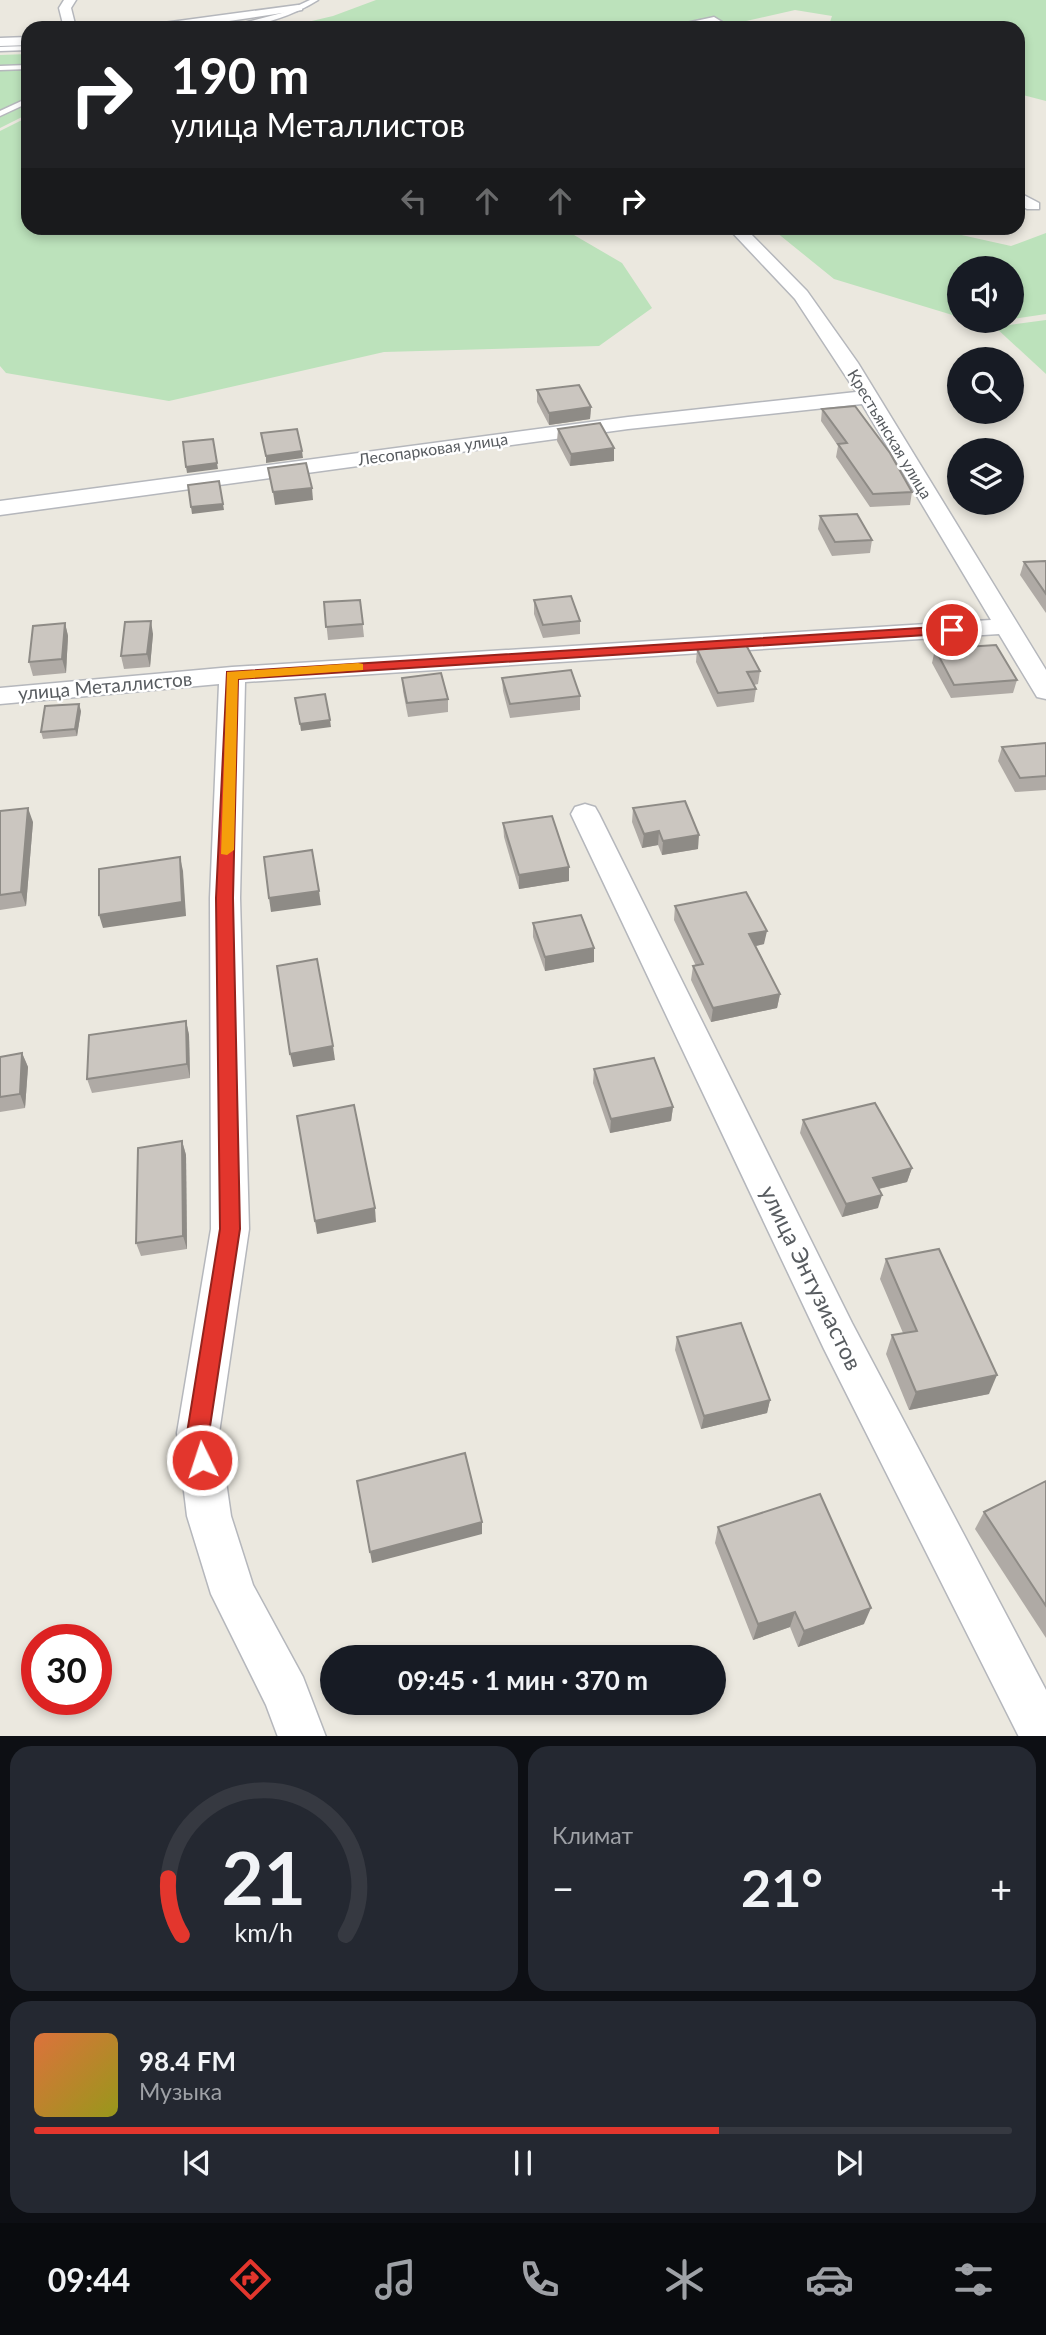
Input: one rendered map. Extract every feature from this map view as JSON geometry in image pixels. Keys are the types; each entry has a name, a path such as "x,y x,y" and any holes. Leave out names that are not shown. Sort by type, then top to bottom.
{"street":[{"path":"68,21 65,8 70,0"},
{"path":"206,21 298,8"},
{"path":"0,42 21,41"},
{"path":"1025,201 1033,206"},
{"name":"Крестьянская улица","path":"743,235 801,295 868,397 1046,691"},
{"name":"Лесопарковая улица","path":"0,508 628,423 868,397"},
{"name":"улица Металлистов","path":"0,696 232,675 1006,626"},
{"path":"232,675 225,898 230,1229 198,1433 209,1516 234,1594 286,1694 302,1736"},
{"name":"улица Энтузиастов","path":"584,814 838,1336 1044,1736"}],"lane":[{"path":"252,21 298,8 314,0"},
{"path":"0,49 21,48"},
{"path":"0,68 21,67"},
{"path":"0,102 21,101"},
{"path":"0,114 21,104"}],"green space":[{"path":"376,0 1046,0 1046,101 1025,96 1025,21 830,21 832,16 795,10 746,21 312,21"},
{"path":"21,54 21,118 0,128 0,55"},
{"path":"21,120 21,235 574,235 622,263 652,308 599,346 384,352 169,401 6,373 0,366 0,131"},
{"path":"1046,233 1046,314 1024,317 1024,256 947,256 947,313 834,279 780,235 962,235 1011,246"},
{"path":"1046,320 1046,374 1024,354 1024,347 1017,347 1002,333 1024,333 1024,323"}],"building":[{"path":"579,385 591,407 549,413 537,390"},
{"path":"855,406 890,453 912,492 873,494 838,444 847,443 822,409"},
{"path":"600,423 614,448 571,454 558,429"},
{"path":"297,429 302,451 266,456 261,433"},
{"path":"213,439 217,463 186,467 183,442"},
{"path":"306,463 312,488 273,492 268,468"},
{"path":"219,481 223,504 191,507 188,485"},
{"path":"857,514 872,540 835,542 820,516"},
{"path":"1046,561 1046,594 1024,562"},
{"path":"571,596 580,621 543,625 534,600"},
{"path":"360,600 363,624 326,627 324,602"},
{"path":"151,621 147,654 121,656 125,622"},
{"path":"65,623 62,659 29,662 33,626"},
{"path":"745,643 760,671 747,672 756,689 718,693 697,649"},
{"path":"996,645 1017,680 954,685 935,649"},
{"path":"571,670 580,696 510,704 502,678"},
{"path":"441,673 448,699 407,703 402,678"},
{"path":"325,694 330,720 300,724 295,698"},
{"path":"79,704 75,729 41,732 45,706"},
{"path":"1046,743 1046,776 1020,778 1002,747"},
{"path":"685,801 699,835 663,841 659,831 644,834 633,808"},
{"path":"28,808 21,892 0,895 0,811"},
{"path":"552,816 569,867 519,875 503,823"},
{"path":"312,850 319,891 269,898 264,857"},
{"path":"180,857 182,902 99,915 99,869"},
{"path":"746,892 767,931 749,934 780,994 713,1008 693,966 703,964 675,906"},
{"path":"581,915 594,948 545,957 533,923"},
{"path":"317,959 333,1046 290,1054 277,966"},
{"path":"186,1021 187,1064 87,1079 89,1035"},
{"path":"22,1053 20,1094 0,1097 0,1057"},
{"path":"654,1058 673,1107 611,1119 594,1069"},
{"path":"875,1103 912,1168 873,1178 882,1195 846,1204 803,1120"},
{"path":"354,1105 375,1208 315,1221 297,1116"},
{"path":"182,1141 183,1236 136,1243 138,1148"},
{"path":"939,1249 997,1375 916,1392 892,1335 917,1331 886,1259"},
{"path":"741,1323 770,1400 704,1416 677,1337"},
{"path":"465,1453 482,1522 370,1552 357,1481"},
{"path":"1046,1481 1046,1606 984,1512"},
{"path":"820,1494 871,1608 804,1631 795,1612 758,1624 718,1527"}],"slow traffic":[{"path":"227,850 232,675 358,667"}],"route":[{"path":"202,1460 198,1433 230,1229 225,898 232,675 952,630"}]}
